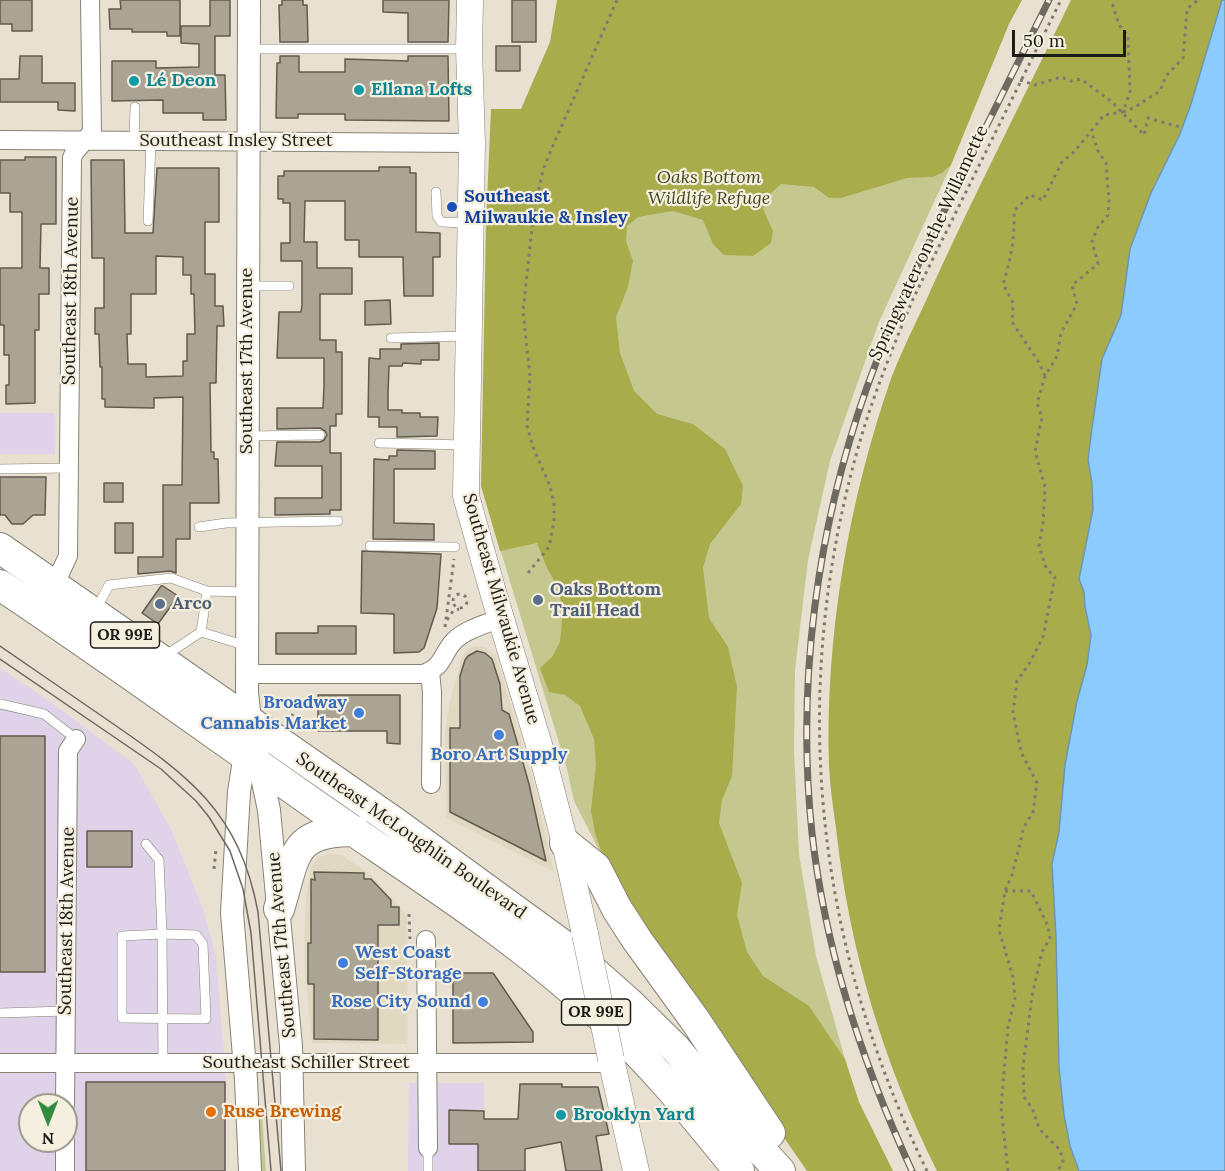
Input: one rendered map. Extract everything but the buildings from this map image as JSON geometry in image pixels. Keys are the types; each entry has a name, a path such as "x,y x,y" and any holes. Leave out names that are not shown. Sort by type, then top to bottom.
{"highway":[{"name":"Southeast McLoughlin Boulevard","path":"0,548 404,829 567,948 628,1002 676,1049 756,1145 779,1169"},
{"name":"Southeast McLoughlin Boulevard","path":"0,585 500,933 595,1011 632,1046 739,1171"},
{"path":"279,909 297,852 303,843 313,836 329,831 355,831"},
{"path":"565,843 596,868 617,909 637,940 695,1020 770,1133 779,1169"}],"main road":[{"name":"Southeast Milwaukie Avenue","path":"470,0 472,144 466,496 543,758 565,843 636,1171"}],"street":[{"name":"Southeast 18th Avenue","path":"54,586 68,556 72,158 92,132 90,0"},
{"name":"Southeast 17th Avenue","path":"249,0 247,674 252,759 269,810 279,909 292,1062 294,1171"},
{"name":"Southeast Insley Street","path":"0,140 472,144"},
{"path":"247,674 413,676 437,668 454,641 474,629 501,618"},
{"path":"430,672 432,682 431,784"},
{"name":"Southeast 18th Avenue","path":"66,1093 68,751 76,740"},
{"name":"Southeast 17th Avenue","path":"250,1171 245,1062 232,913 239,792 252,759"},
{"path":"426,940 428,1148"},
{"name":"Southeast Schiller Street","path":"0,1063 612,1061"},
{"path":"65,1153 65,1171"}],"lane":[{"path":"248,49 469,49"},
{"path":"135,107 142,141 148,221"},
{"path":"435,192 437,216 441,222 470,223"},
{"path":"247,286 290,286"},
{"path":"390,338 468,336"},
{"path":"247,436 320,435"},
{"path":"379,443 466,445"},
{"path":"0,469 68,468"},
{"path":"199,527 226,522 338,521"},
{"path":"370,546 455,547"},
{"path":"93,613 110,585 171,578 207,591 247,592"},
{"path":"159,659 201,632 207,591"},
{"path":"201,632 247,646"},
{"path":"0,704 44,714 76,740"},
{"path":"146,844 159,860 163,1063"},
{"path":"162,934 196,935 203,944 206,1019 122,1018 122,936 162,934"},
{"path":"0,1013 66,1011"},
{"path":"428,1148 428,1171"}],"path":[{"path":"528,573 549,547 554,530 550,486 530,440 526,418 530,376 523,311 534,210 543,170 617,0"},
{"name":"Springwater on the Willamette","path":"927,1171 891,1092 871,1038 850,966 831,875 822,809 820,758 822,659 826,616 840,522 863,431 878,384 914,300 1061,0"},
{"path":"1114,0 1113,6 1119,25 1128,36 1130,92 1123,112"},
{"path":"1045,376 1012,322 1012,303 1003,284 1015,233 1014,212 1030,195 1042,200 1062,162 1076,151 1104,115 1123,112 1160,91 1166,76 1183,58 1187,9 1197,0"},
{"path":"1020,80 1035,85 1061,78 1071,81 1081,79 1123,112 1144,135 1148,118 1180,127"},
{"path":"1008,1171 1001,1107 1008,1028 1015,998 1013,977 999,930 1005,891 1012,875 1024,827 1033,812 1037,783 1021,752 1013,712 1017,681 1043,637 1055,577 1046,567 1039,546 1045,487 1035,452 1042,417 1037,403 1045,376 1057,356 1061,333 1077,304 1072,285 1098,264 1092,241 1098,227 1108,214 1106,163 1098,151 1091,130"},
{"path":"447,622 453,611 462,608 467,604 466,597 458,595 451,599 455,606 462,608"},
{"path":"288,722 293,714"},
{"path":"1005,891 1031,891 1048,926 1050,938 1042,952 1032,996 1023,1067 1024,1097 1032,1108 1042,1132 1060,1150 1063,1161 1058,1171"}],"shaded area":[{"path":"0,413 55,413 55,454 0,454"},
{"path":"476,646 485,647 496,656 535,786 554,872 446,818 445,731 450,702 462,656 468,649"},
{"path":"0,668 45,698 134,764 171,829 203,909 216,957 226,1082 226,1171 0,1171"},
{"name":"West Coast Self-Storage","path":"328,853 343,856 372,876 407,915 407,1044 312,1043 304,963 306,896 312,865"},
{"path":"409,1083 484,1083 484,1119 525,1119 525,1171 408,1171"}],"green space":[{"name":"Oaks Bottom Wildlife Refuge","path":"557,0 1022,0 1009,24 951,165 942,173 932,177 907,178 841,198 829,198 814,187 781,184 766,198 763,209 773,231 771,243 753,256 724,255 713,244 703,220 673,211 638,217 627,226 626,241 633,261 628,287 616,317 620,353 634,391 657,414 693,424 725,449 743,486 741,504 710,544 703,568 709,618 728,647 737,687 732,776 722,800 719,823 742,883 737,915 747,952 763,976 809,1006 845,1059 859,1102 893,1171 807,1171 696,1010 608,871 595,833 591,811 596,764 594,739 580,706 565,695 549,692 540,668 552,657 560,642 563,611 558,587 537,543 500,551 481,486 486,224 491,109 521,109 550,42"},
{"path":"1071,0 1222,0 1180,134 1151,193 1130,249 1121,315 1102,359 1088,460 1093,509 1079,579 1084,592 1091,635 1087,665 1077,701 1065,765 1059,832 1052,864 1059,1067 1070,1146 1079,1171 937,1171 900,1088 885,1046 859,961 850,917 842,873 829,766 831,667 836,618 843,568 863,470 892,376 967,213"},
{"name":"Oaks Bottom Wildlife Refuge","path":"951,165 879,322 830,461 808,560 795,670 794,751 799,854 816,956 845,1059 830,1037 623,897 574,801 567,769 481,486 520,168 942,173"},
{"path":"262,1114 266,1171 255,1171 255,1130"}],"water":[{"path":"1222,0 1225,0 1225,1171 1079,1171 1070,1146 1064,1115 1059,1067 1052,864 1059,832 1065,765 1077,701 1087,665 1091,635 1084,592 1079,579 1093,509 1088,460 1102,359 1121,315 1130,249 1151,193 1180,134"}],"tram line":[{"path":"0,646 138,741 186,779 224,822 238,847 258,912 281,1171"},
{"path":"0,659 161,769 196,801 230,851 243,889 251,933 271,1171"}],"railway":[{"path":"912,1171 878,1090 848,1006 836,963 818,877 808,777 807,720 809,663 815,607 823,551 835,496 867,387 926,248 1049,0"}],"place":[{"name":"Lé Deon","path":"134,81"},
{"name":"Ellana Lofts","path":"359,90"},
{"name":"Southeast Milwaukie & Insley","path":"452,207"},
{"name":"Oaks Bottom Trail Head","path":"538,600"},
{"name":"Arco","path":"160,604"},
{"name":"Broadway Cannabis Market","path":"359,713"},
{"name":"Boro Art Supply","path":"499,735"},
{"name":"West Coast Self-Storage","path":"343,963"},
{"name":"Rose City Sound","path":"483,1002"},
{"name":"Ruse Brewing","path":"211,1112"},
{"name":"Brooklyn Yard","path":"561,1115"}]}
